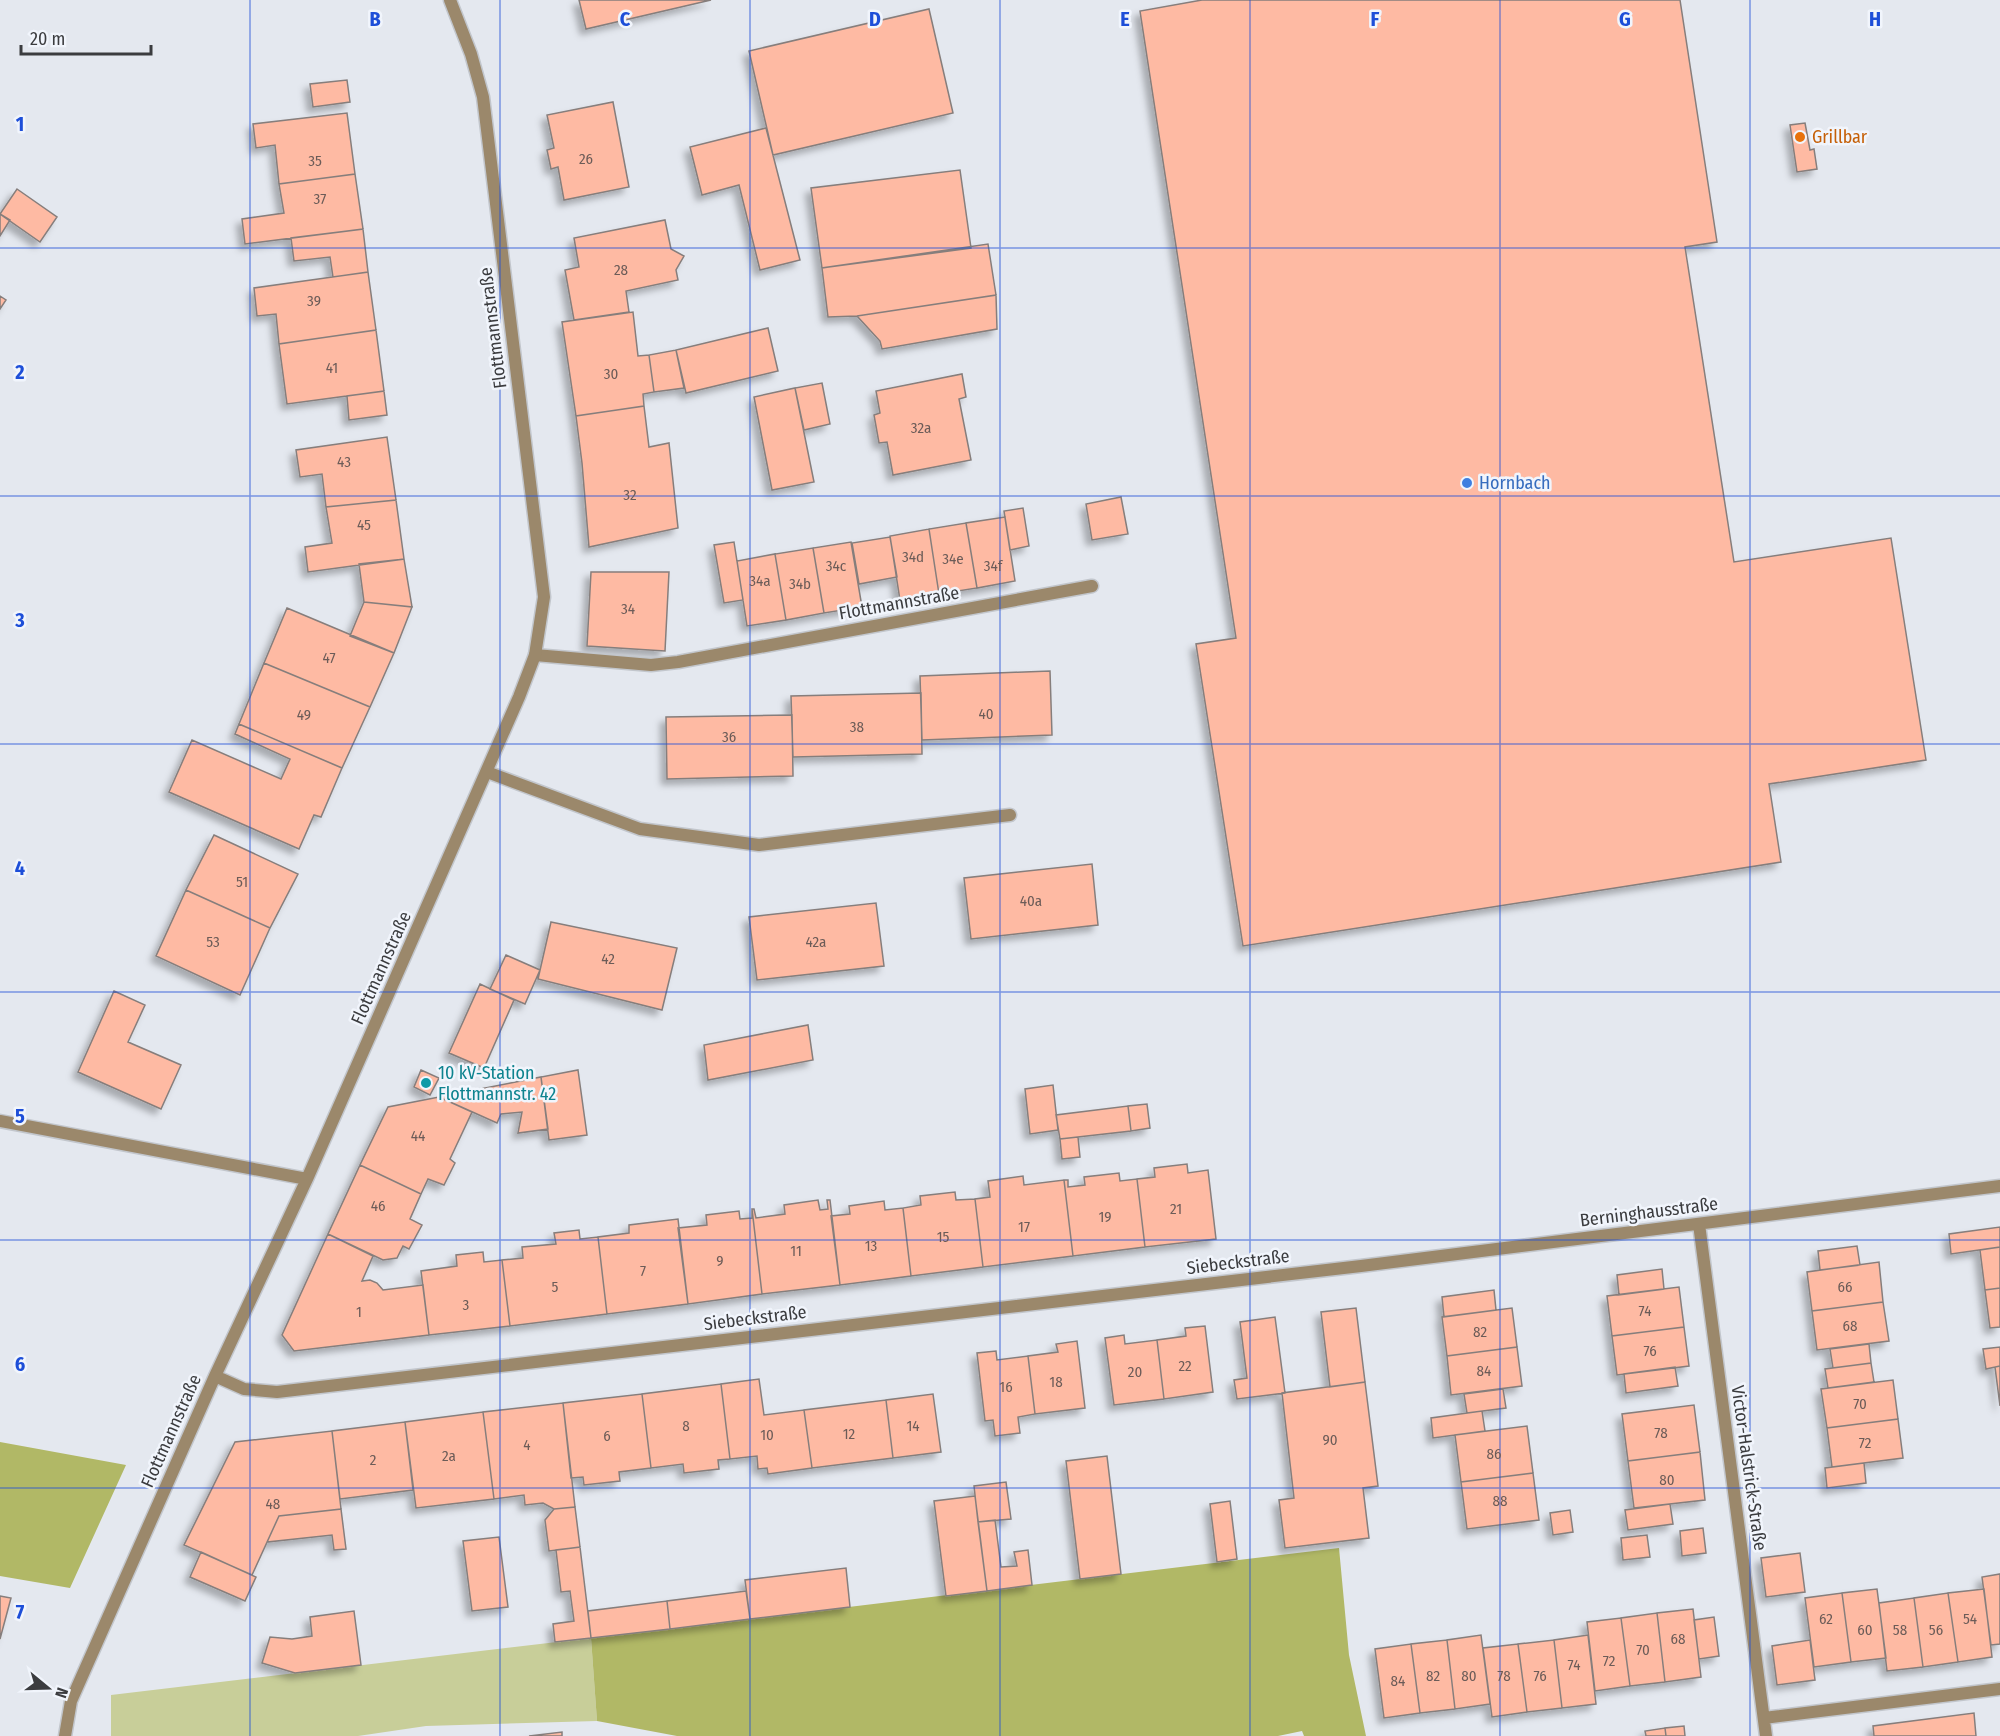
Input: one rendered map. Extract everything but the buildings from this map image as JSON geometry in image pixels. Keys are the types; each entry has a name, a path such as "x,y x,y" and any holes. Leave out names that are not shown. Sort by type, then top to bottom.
{"street":[{"name":"Flottmannstraße","path":"66,1736 71,1701 215,1376 307,1179 487,772 534,655 544,597 483,97 471,54 450,0"},
{"name":"Flottmannstraße","path":"534,655 651,665 678,662 1092,586"},
{"path":"487,772 640,829 759,845 1010,815"},
{"path":"0,1121 307,1179"},
{"name":"Berninghausstraße","path":"1302,1272 2000,1186"},
{"name":"Victor-Halstrick-Straße","path":"1699,1224 1766,1736"},
{"name":"Siebeckstraße","path":"215,1376 244,1389 277,1392 1302,1272"},
{"path":"1764,1718 2000,1689"}],"green space":[{"path":"0,1442 126,1465 70,1588 0,1576"},
{"path":"1339,1548 1349,1655 1366,1736 1304,1736 1302,1731 1278,1736 677,1736 597,1721 591,1638"},
{"path":"591,1638 597,1721 426,1726 358,1736 111,1736 111,1695"}],"place":[{"name":"Grillbar","path":"1800,137"},
{"name":"Hornbach","path":"1467,483"},
{"name":"10 kV-Station Flottmannstr. 42","path":"426,1083"}]}
